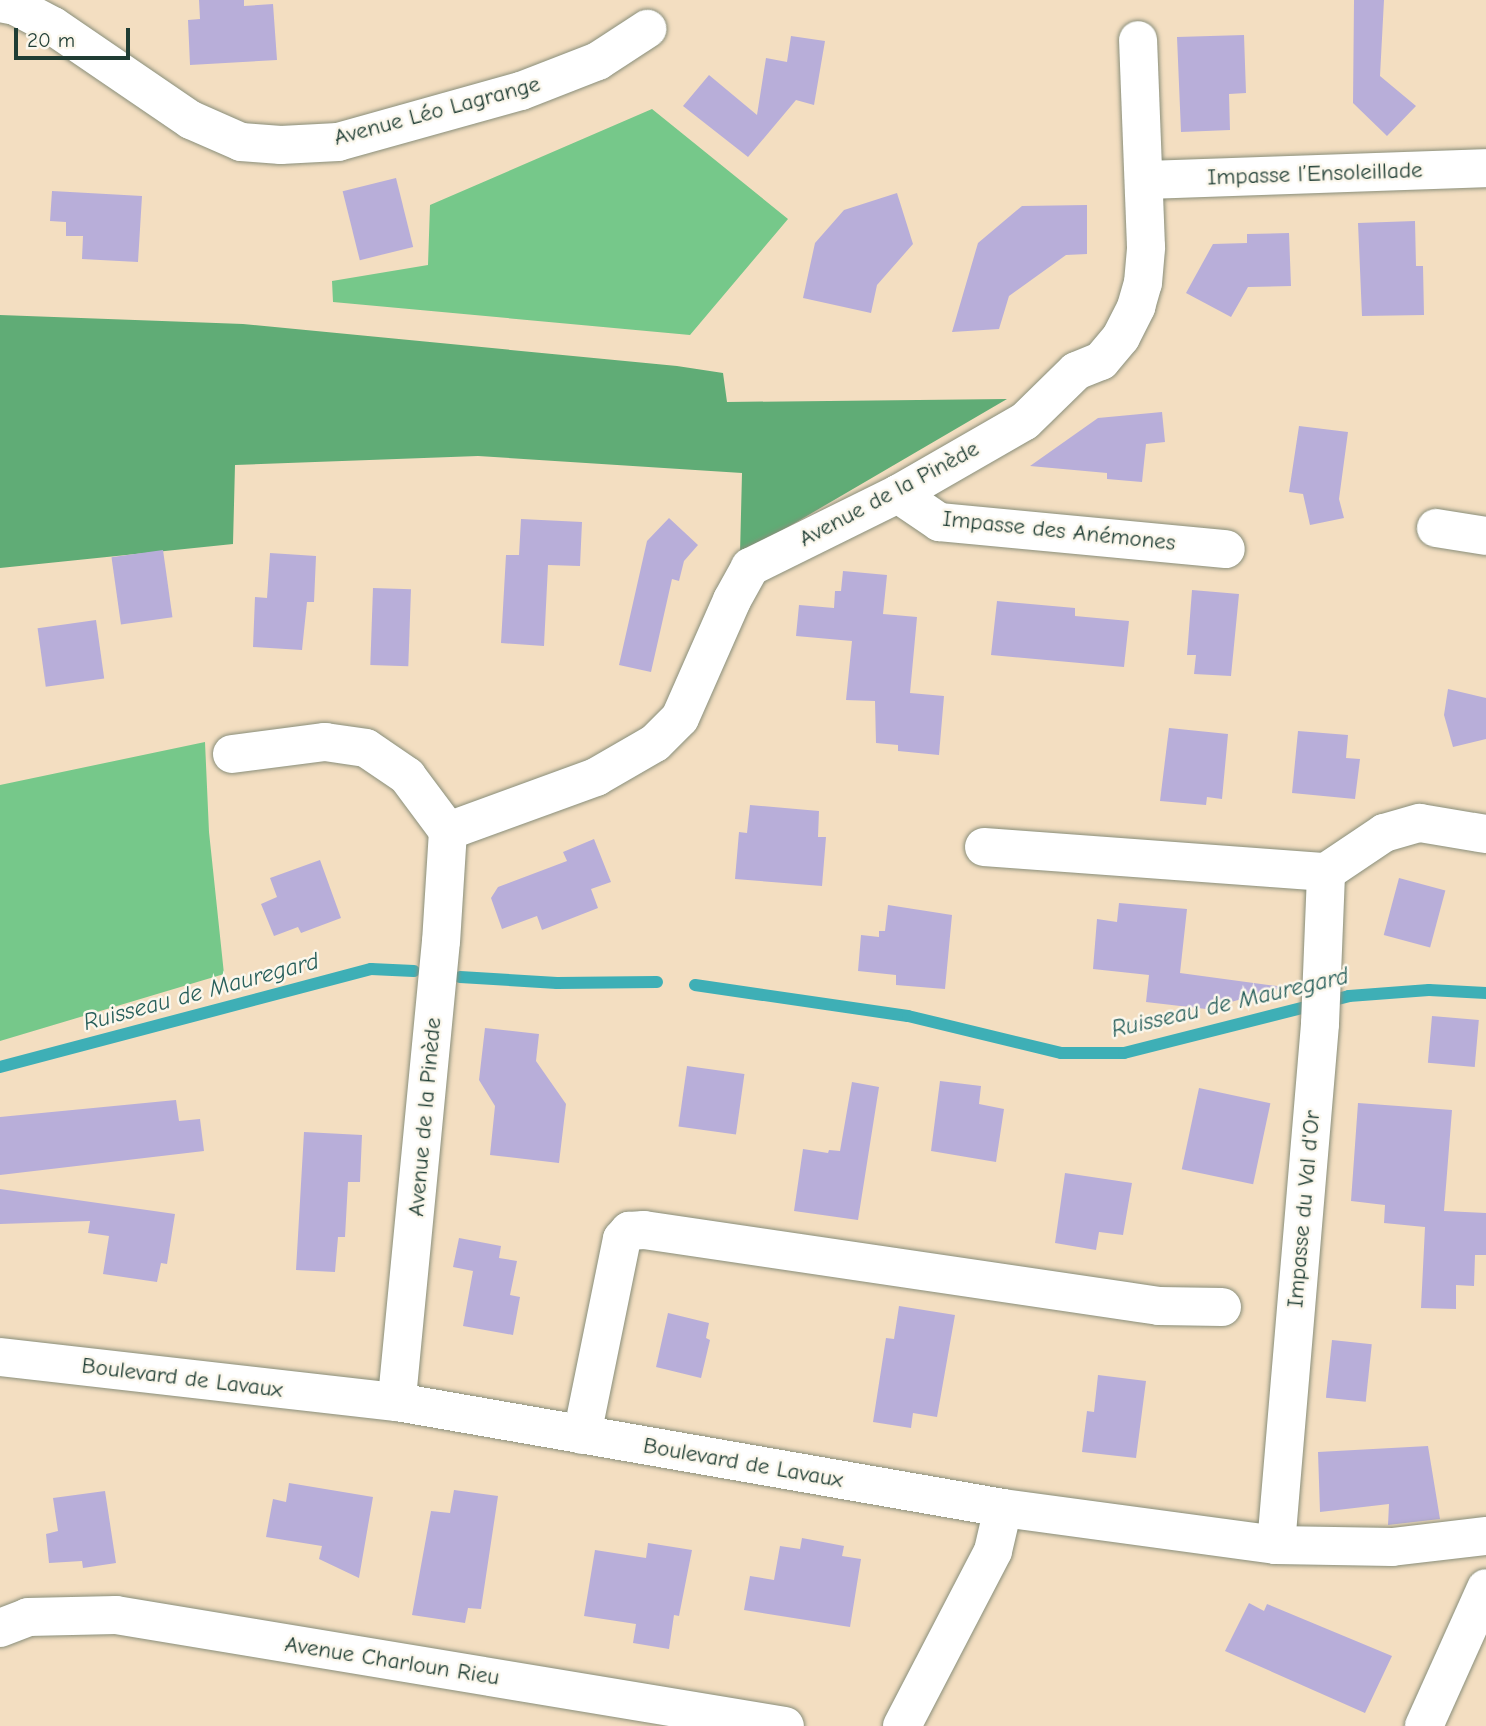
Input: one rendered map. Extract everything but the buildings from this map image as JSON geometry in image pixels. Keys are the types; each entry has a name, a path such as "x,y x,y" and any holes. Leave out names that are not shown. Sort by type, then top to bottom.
{"street":[{"name":"Avenue Léo Lagrange","path":"0,3 15,6 53,26 191,120 240,142 281,145 338,142 521,91 598,61 647,29"},
{"name":"Avenue de la Pinède","path":"397,1402 441,941 448,831 596,777 655,743 680,718 750,567 898,494 1025,421 1076,370 1101,361 1121,337 1143,283 1146,247 1138,40"},
{"name":"Impasse l’Ensoleillade","path":"1144,180 1486,168"},
{"name":"Impasse des Anémones","path":"898,494 939,522 1226,549"},
{"path":"1436,528 1486,536"},
{"path":"232,754 325,742 366,748 407,776 448,831"},
{"path":"984,848 1326,872 1384,833 1420,823 1486,834"},
{"name":"Impasse du Val d'Or","path":"1276,1545 1321,1006 1326,872"},
{"path":"582,1435 621,1239 629,1231 644,1230 1159,1306 1222,1307"},
{"name":"Boulevard de Lavaux","path":"0,1357 397,1402 1003,1508 1276,1545 1392,1547 1486,1536"},
{"path":"902,1726 993,1551 1003,1508"},
{"path":"1424,1726 1486,1588"},
{"name":"Avenue Charloun Rieu","path":"0,1628 28,1617 116,1615 785,1726"}],"green space":[{"path":"652,109 788,219 690,335 333,302 332,281 428,265 430,205"},
{"path":"0,315 243,324 677,366 723,373 727,402 1007,399 740,555 742,473 478,456 235,465 233,544 0,568"},
{"path":"205,742 209,832 224,974 0,1041 0,785"}],"waterway":[{"name":"Ruisseau de Mauregard","path":"0,1067 371,969 414,971"},
{"name":"Ruisseau de Mauregard","path":"460,977 557,983 657,982"},
{"name":"Ruisseau de Mauregard","path":"695,985 908,1016 1061,1053 1124,1053 1349,996 1429,990 1486,993"}]}
